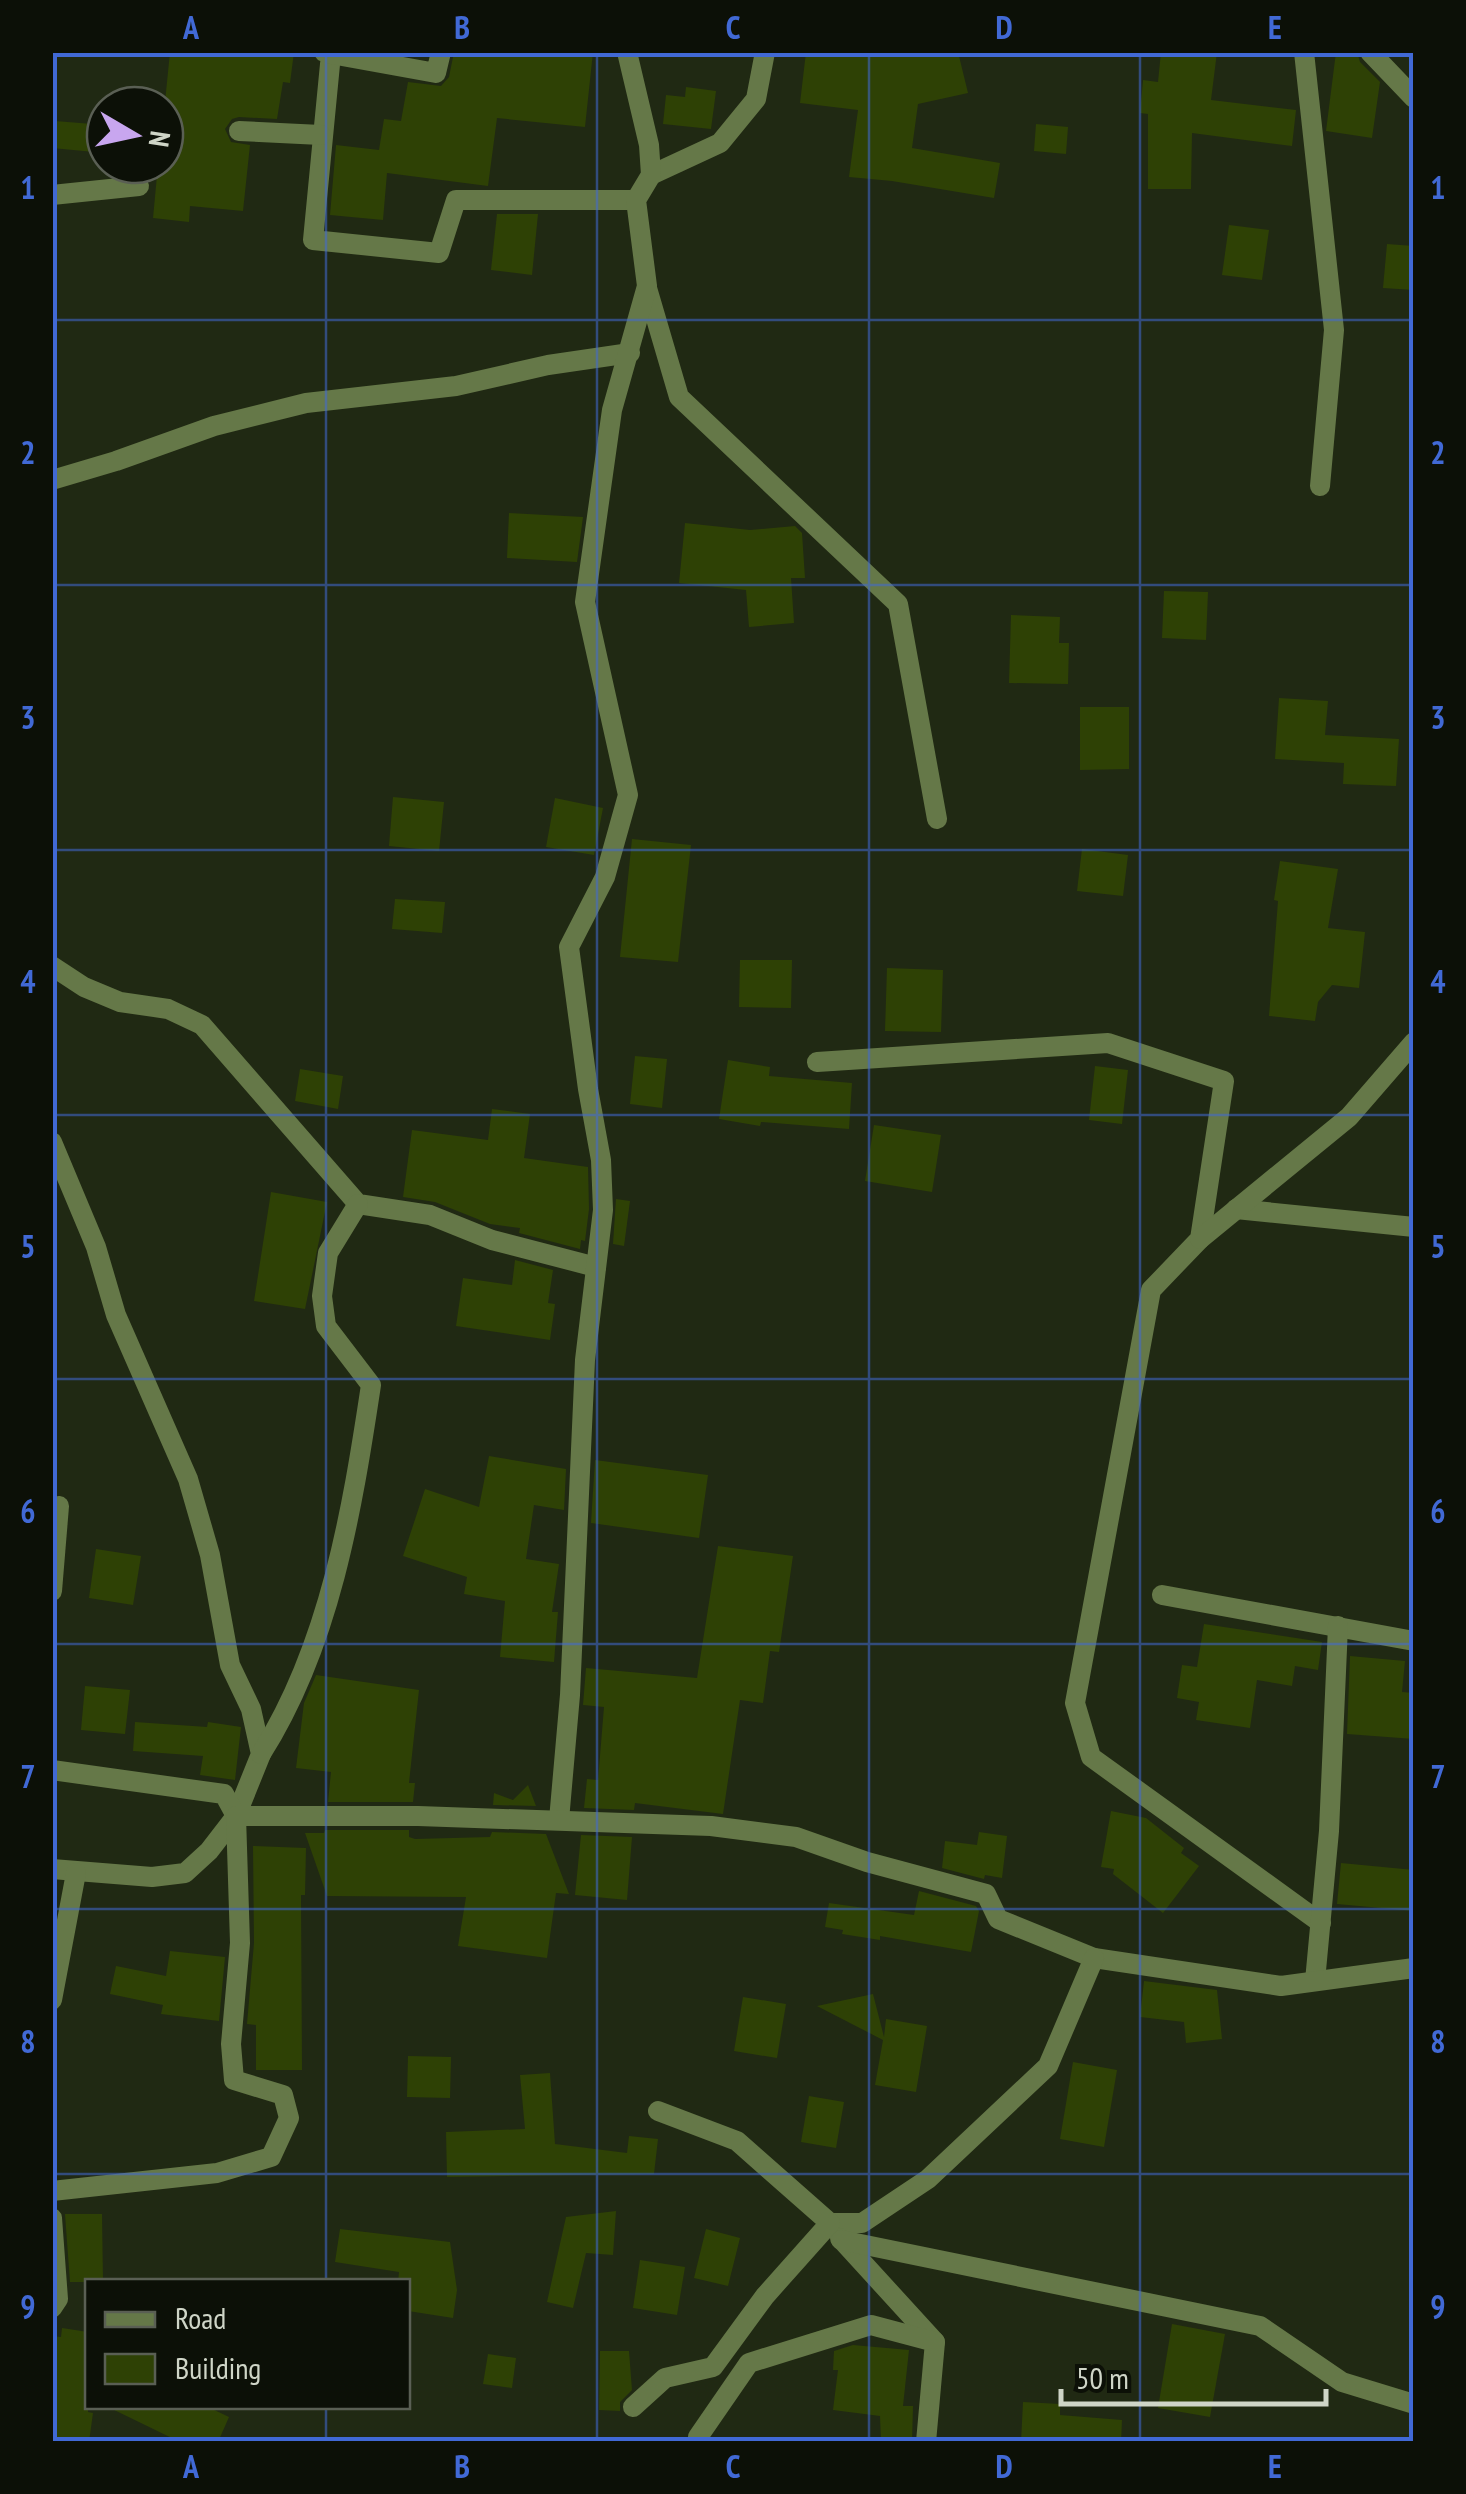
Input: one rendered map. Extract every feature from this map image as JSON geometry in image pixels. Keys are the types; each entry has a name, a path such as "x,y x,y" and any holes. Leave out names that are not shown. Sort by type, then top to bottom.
{"street":[{"path":"441,52 436,73 328,53 312,240 439,253 456,200 636,200"},
{"path":"627,52 649,146 651,176"},
{"path":"765,52 756,99 720,143 651,176 636,200 647,286 680,397 898,604 937,819"},
{"path":"1304,52 1334,330 1320,486"},
{"path":"1370,52 1414,98"},
{"path":"239,130 322,136"},
{"path":"52,195 139,186"},
{"path":"559,1820 570,1695 585,1360 604,1210 601,1160 569,947 605,877 628,795 585,602 612,410 647,286"},
{"path":"52,480 116,462 214,426 306,403 456,386 548,365 630,354"},
{"path":"52,966 84,987 120,1002 168,1009 202,1025 358,1204 430,1215 492,1240 596,1266"},
{"path":"1320,1924 1091,1758 1075,1702 1151,1290 1200,1238 1349,1117 1414,1042"},
{"path":"817,1062 1108,1043 1224,1081 1200,1238"},
{"path":"52,1142 96,1247 116,1316 188,1478 210,1555 230,1665 251,1708 260,1754"},
{"path":"52,1869 152,1877 185,1873 209,1851 236,1816 260,1754 279,1726 320,1630 356,1485 371,1385 326,1326 322,1296 328,1252 358,1204"},
{"path":"1236,1209 1414,1227"},
{"path":"52,1591 59,1506"},
{"path":"1162,1595 1414,1641"},
{"path":"1315,1981 1329,1831 1338,1626"},
{"path":"52,1770 224,1794 236,1816 240,1871 240,1943 231,2044 234,2080 282,2095 289,2118 271,2158 217,2173 52,2191"},
{"path":"236,1816 711,1826 796,1837 867,1862 986,1894 998,1919 1094,1958 1281,1986 1414,1968"},
{"path":"52,2000 76,1873"},
{"path":"713,2367 765,2296 836,2232 862,2222 928,2179 1048,2066 1094,1958"},
{"path":"658,2111 737,2141 836,2232 935,2342 926,2442"},
{"path":"52,2218 58,2298 52,2308"},
{"path":"836,2232 1260,2326 1342,2382 1414,2404"},
{"path":"633,2407 665,2378 749,2363 870,2325 935,2342"},
{"path":"698,2437 749,2363"}],"building":[{"path":"170,52 294,52 290,83 283,82 277,119 239,117 232,119 225,129 231,142 250,145 243,211 190,206 189,222 153,218 156,185 185,185 185,85 167,85"},
{"path":"454,52 593,52 585,127 497,118 488,186 387,173 383,220 330,215 336,145 379,150 384,119 401,121 408,82 441,86 449,77"},
{"path":"806,52 958,52 968,93 918,104 912,148 1000,163 994,198 849,177 858,110 800,103"},
{"path":"1161,52 1217,52 1211,100 1296,110 1292,146 1192,133 1191,189 1148,189 1148,114 1140,113 1143,80 1158,82"},
{"path":"1336,52 1357,52 1360,62 1380,82 1372,138 1326,131"},
{"path":"686,87 716,91 711,129 663,124 666,95 685,97"},
{"path":"55,121 85,123 85,151 52,148"},
{"path":"1036,124 1068,127 1066,154 1034,151"},
{"path":"497,214 538,214 532,275 491,270"},
{"path":"1229,225 1269,230 1262,280 1222,275"},
{"path":"1387,244 1414,246 1414,290 1383,288"},
{"path":"509,513 583,517 577,562 507,558"},
{"path":"685,523 750,530 795,526 802,533 805,578 791,578 794,623 749,627 746,590 679,583"},
{"path":"1164,591 1208,592 1206,640 1162,638"},
{"path":"1011,615 1060,617 1059,643 1069,643 1068,684 1009,683"},
{"path":"1279,698 1328,701 1325,735 1399,739 1396,786 1343,784 1344,763 1275,759"},
{"path":"1080,707 1129,707 1129,769 1080,770"},
{"path":"393,797 444,802 439,851 389,846"},
{"path":"555,798 603,808 594,855 546,847"},
{"path":"632,839 691,845 678,962 620,957"},
{"path":"1082,849 1128,855 1123,896 1077,891"},
{"path":"1280,861 1338,869 1328,928 1365,932 1359,988 1332,985 1318,1002 1315,1021 1269,1016 1278,901 1274,900"},
{"path":"395,899 445,902 442,933 392,929"},
{"path":"740,960 792,960 791,1008 739,1007"},
{"path":"887,968 943,970 941,1032 885,1031"},
{"path":"635,1056 667,1059 662,1108 630,1104"},
{"path":"728,1060 770,1067 769,1076 852,1083 849,1129 761,1122 760,1126 719,1119"},
{"path":"1095,1066 1128,1070 1122,1124 1089,1120"},
{"path":"300,1069 343,1076 338,1109 295,1101"},
{"path":"492,1109 530,1114 524,1158 588,1167 589,1209 585,1241 581,1240 580,1249 519,1233 520,1228 490,1224 435,1202 403,1197 412,1130 488,1140"},
{"path":"874,1125 941,1135 932,1192 865,1181"},
{"path":"271,1192 327,1202 305,1309 254,1301"},
{"path":"616,1199 630,1201 624,1246 613,1244"},
{"path":"515,1260 553,1270 548,1303 555,1304 550,1340 456,1326 463,1278 512,1285"},
{"path":"489,1456 566,1469 564,1510 534,1505 526,1559 559,1564 552,1612 558,1612 554,1662 500,1657 505,1601 464,1594 467,1577 403,1556 425,1489 479,1507"},
{"path":"595,1460 708,1475 699,1538 591,1523"},
{"path":"718,1546 793,1556 779,1652 770,1651 763,1703 740,1700 723,1814 635,1803 634,1810 584,1808 587,1779 598,1780 604,1707 583,1705 586,1668 697,1678"},
{"path":"96,1549 141,1556 133,1605 89,1598"},
{"path":"1204,1624 1322,1642 1318,1670 1295,1666 1292,1686 1257,1680 1250,1728 1196,1720 1199,1702 1177,1698 1182,1665 1197,1667"},
{"path":"1350,1656 1405,1661 1402,1692 1414,1693 1414,1739 1347,1734"},
{"path":"316,1675 419,1690 409,1783 415,1783 413,1802 328,1802 331,1772 296,1768 304,1703"},
{"path":"85,1686 130,1690 125,1734 81,1730"},
{"path":"135,1722 207,1727 208,1722 241,1727 235,1780 200,1775 203,1756 133,1751"},
{"path":"528,1785 536,1806 493,1805 494,1793 513,1800"},
{"path":"1111,1811 1146,1818 1184,1848 1181,1853 1199,1866 1163,1913 1113,1874 1114,1869 1101,1867"},
{"path":"409,1830 409,1837 415,1839 490,1837 492,1832 546,1834 569,1894 556,1893 547,1958 458,1946 466,1897 327,1896 305,1833"},
{"path":"979,1832 1007,1836 1002,1878 985,1875 984,1879 942,1868 945,1841 977,1845"},
{"path":"581,1835 632,1837 627,1900 575,1895"},
{"path":"253,1846 306,1848 305,1895 301,1895 302,2070 256,2070 256,2025 247,2024 254,1943"},
{"path":"1341,1863 1414,1870 1414,1911 1337,1904"},
{"path":"919,1891 976,1906 979,1911 971,1952 880,1936 880,1940 842,1934 843,1930 825,1927 829,1903 914,1915"},
{"path":"170,1951 225,1957 219,2021 161,2014 163,2005 110,1994 116,1966 166,1976"},
{"path":"1144,1981 1217,1990 1222,2039 1186,2043 1184,2022 1140,2017"},
{"path":"873,1994 884,2037 886,2019 927,2026 916,2092 875,2085 883,2040 817,2006"},
{"path":"743,1997 786,2004 777,2058 734,2051"},
{"path":"408,2056 451,2057 450,2098 407,2097"},
{"path":"1073,2062 1117,2070 1104,2147 1060,2139"},
{"path":"550,2073 555,2144 627,2153 629,2136 658,2139 654,2174 447,2177 446,2132 525,2129 520,2075"},
{"path":"809,2096 844,2102 836,2148 801,2142"},
{"path":"616,2211 613,2255 586,2253 573,2308 547,2302 566,2217"},
{"path":"65,2214 102,2214 103,2279 70,2282"},
{"path":"340,2229 450,2242 457,2290 453,2318 410,2311 410,2279 398,2279 399,2272 335,2262"},
{"path":"706,2229 740,2238 728,2286 694,2278"},
{"path":"640,2260 685,2267 677,2315 633,2308"},
{"path":"1172,2324 1225,2334 1210,2417 1158,2408"},
{"path":"62,2328 85,2332 85,2409 93,2413 89,2442 52,2442 52,2336 61,2337"},
{"path":"853,2345 909,2350 903,2406 913,2406 912,2442 881,2442 880,2416 833,2410 838,2370 833,2370 834,2351"},
{"path":"600,2351 629,2351 632,2390 620,2402 620,2411 599,2410"},
{"path":"488,2354 516,2358 512,2388 483,2384"},
{"path":"1023,2402 1060,2404 1060,2415 1122,2420 1121,2442 1021,2442"},
{"path":"112,2409 212,2409 229,2417 218,2442 180,2442"}]}
